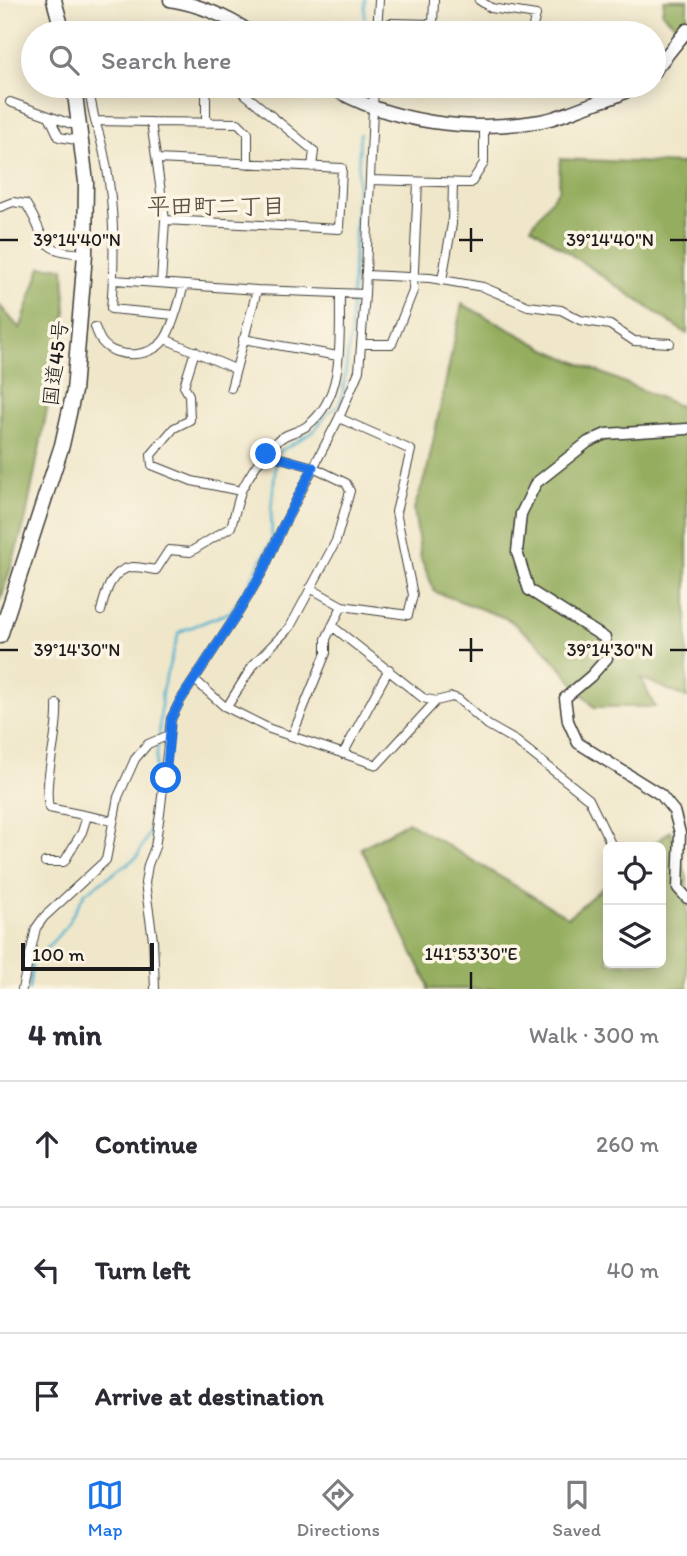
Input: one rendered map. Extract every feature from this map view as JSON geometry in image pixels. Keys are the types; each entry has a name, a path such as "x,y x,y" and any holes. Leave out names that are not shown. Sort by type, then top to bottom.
{"highway":[{"path":"54,0 60,21"},
{"name":"国道45号","path":"0,636 70,418 76,380 85,254 87,138 77,98"}],"main road":[{"path":"170,0 193,4 232,20"},
{"path":"666,56 687,30"},
{"path":"353,98 373,108 405,117 484,125 542,121 612,98"}],"street":[{"path":"378,21 379,0"},
{"path":"433,21 434,0"},
{"path":"478,0 491,8 536,15 534,21"},
{"path":"91,98 110,187 114,280 111,310 175,315"},
{"path":"206,98 206,123"},
{"path":"250,98 314,151 313,167"},
{"path":"101,611 106,592 116,575 131,567 156,570 169,550 190,552 231,527 241,491 250,472 273,456 283,437 308,426 326,404 334,383 352,294 366,275 373,98"},
{"path":"10,103 71,124"},
{"path":"49,116 59,137 101,139"},
{"path":"96,121 238,123 248,134 248,164"},
{"path":"151,122 165,220 161,283"},
{"path":"371,180 471,183 484,163 484,125"},
{"path":"157,159 342,169 339,229 165,220"},
{"path":"362,344 392,344 413,291 418,182"},
{"path":"442,280 452,224 453,183"},
{"path":"1,205 13,202 26,204 44,240 51,248 85,254"},
{"path":"366,275 414,277 483,287 528,306 561,310 580,320 610,325 634,341 670,343"},
{"path":"114,280 352,294"},
{"path":"95,327 102,342 124,354 150,351 165,339 184,285"},
{"path":"231,388 257,290"},
{"path":"155,989 153,940 145,883 160,814 167,736 176,710 264,569 283,526 339,418 359,371 362,344 352,294"},
{"path":"165,339 235,369"},
{"path":"243,339 338,356"},
{"path":"195,351 184,386 189,396 190,420 174,428 151,455 152,465 192,481 241,491"},
{"path":"310,588 342,606 408,615 413,595 396,512 411,450 339,418"},
{"path":"687,429 606,434 588,442 536,483 521,514 517,551 529,590 605,638 607,658 565,698 568,722 578,743 661,795 674,811 680,833 678,888 687,898"},
{"path":"227,707 253,665 290,627 336,541 350,491 346,482 313,467 273,456"},
{"path":"292,736 326,653 326,639 342,606"},
{"path":"332,626 414,692 423,698 436,701"},
{"path":"343,754 389,670"},
{"path":"195,680 227,707 270,729 377,765 436,701 447,697 458,699 488,725 516,741 589,799 610,842"},
{"path":"57,704 58,723 49,784 49,808 113,821"},
{"path":"22,989 36,928 44,917 106,860 118,797 135,759 148,744 167,736"},
{"path":"45,862 64,862 82,832 87,816"}],"green space":[{"path":"664,0 687,0 687,35 662,13"},
{"path":"687,158 687,334 531,227 559,189 560,159 682,164"},
{"path":"41,267 64,267 66,313 25,522 0,602 0,306 20,329"},
{"path":"462,304 550,351 684,408 687,401 687,698 641,678 655,707 594,707 542,646 508,619 435,592 421,559 414,509 427,470"},
{"path":"408,822 568,917 603,887 603,968 666,968 666,842 656,842 670,831 687,877 687,989 428,989 427,982 361,848"}],"waterway":[{"path":"364,21 365,0"},
{"path":"159,737 162,690 179,632 230,612 246,589 272,539 271,510 277,453 313,432 329,412 339,405 350,337 360,134"},
{"path":"29,989 32,964 65,928 85,893 137,857 149,833 158,743"}],"district":[{"name":"平田町二丁目","path":"216,206"}],"route":[{"path":"166,778 171,719 264,569 313,467 266,454"}]}
